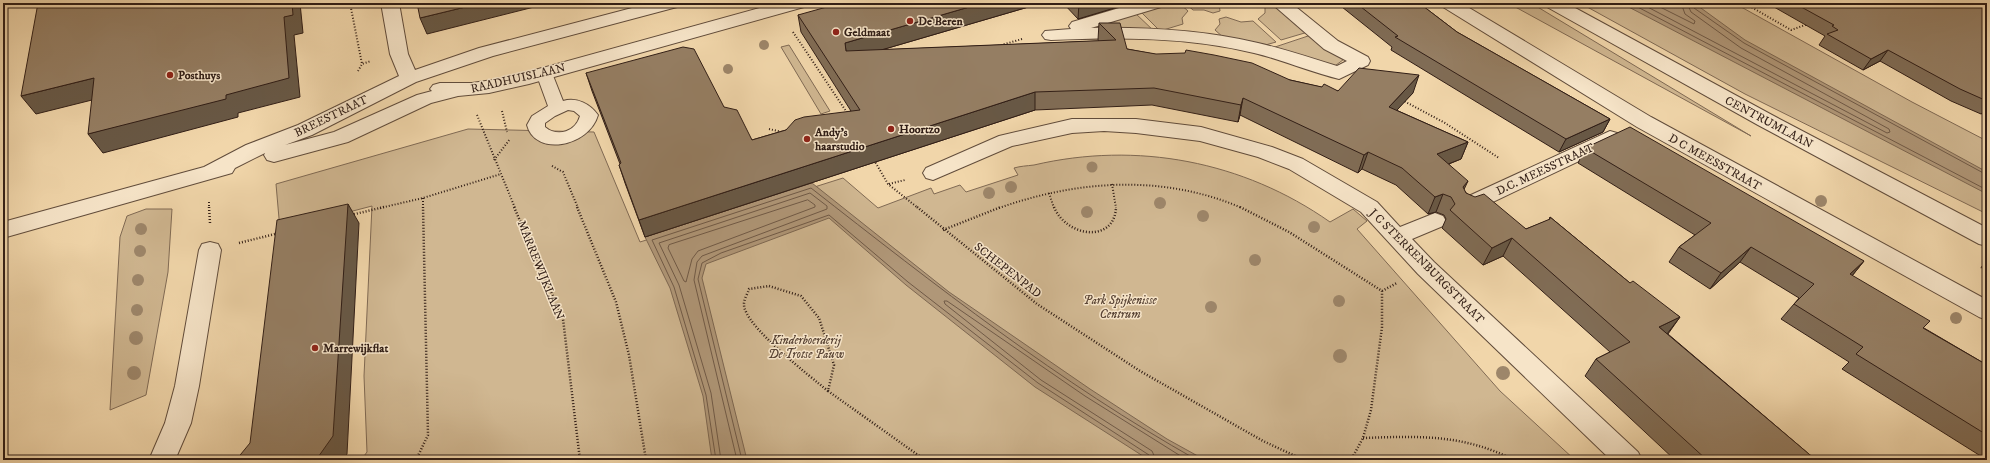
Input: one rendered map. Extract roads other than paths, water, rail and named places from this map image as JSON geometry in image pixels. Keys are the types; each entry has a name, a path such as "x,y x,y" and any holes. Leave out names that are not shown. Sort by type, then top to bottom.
{"street":[{"path":"390,3 400,54 409,78 486,52 671,3"},
{"name":"RAADHUISLAAN","path":"409,78 429,88 454,91 497,85 798,3"},
{"path":"1155,3 1050,35 1089,33 1207,39 1258,48 1339,73 1361,61 1331,45 1280,3"},
{"name":"D C MEESSTRAAT","path":"1449,3 1644,122 1987,311"},
{"name":"CENTRUMLAAN","path":"1553,3 1758,116 1987,238"},
{"name":"BREESTRAAT","path":"384,116 405,94 409,78"},
{"name":"BREESTRAAT","path":"211,172 253,150 305,130 409,78"},
{"name":"BREESTRAAT","path":"3,230 341,137 424,99 454,91"},
{"name":"D.C. MEESSTRAAT","path":"1468,205 1644,122"},
{"name":"J C STERRENBURGSTRAAT","path":"933,173 1006,141 1072,126 1136,126 1168,129 1233,142 1296,164 1369,207 1426,268 1629,460"},
{"path":"1398,238 1435,221"},
{"path":"162,460 178,423 187,386 210,250"}],"lane":[{"path":"544,73 557,107"}],"water":[{"path":"1621,3 1694,3 1745,40 1987,172 1987,194"},
{"path":"812,183 949,292 1090,389 1167,439 1205,460 1149,460 1035,387 906,285 829,218 706,264 702,278 747,460 712,460 703,396 670,288 645,237"}],"place":[{"name":"De Beren","path":"910,21"},
{"name":"Geldmaat","path":"836,32"},
{"name":"Posthuys","path":"170,75"},
{"name":"Hoortzo","path":"891,129"},
{"name":"Andy's haarstudio","path":"807,139"},
{"name":"Marrewijkflat","path":"315,348"}],"park label":[{"name":"Park Spijkenisse Centrum","path":"1120,307"},
{"name":"Kinderboerderij De Trotse Pauw","path":"806,347"}]}
